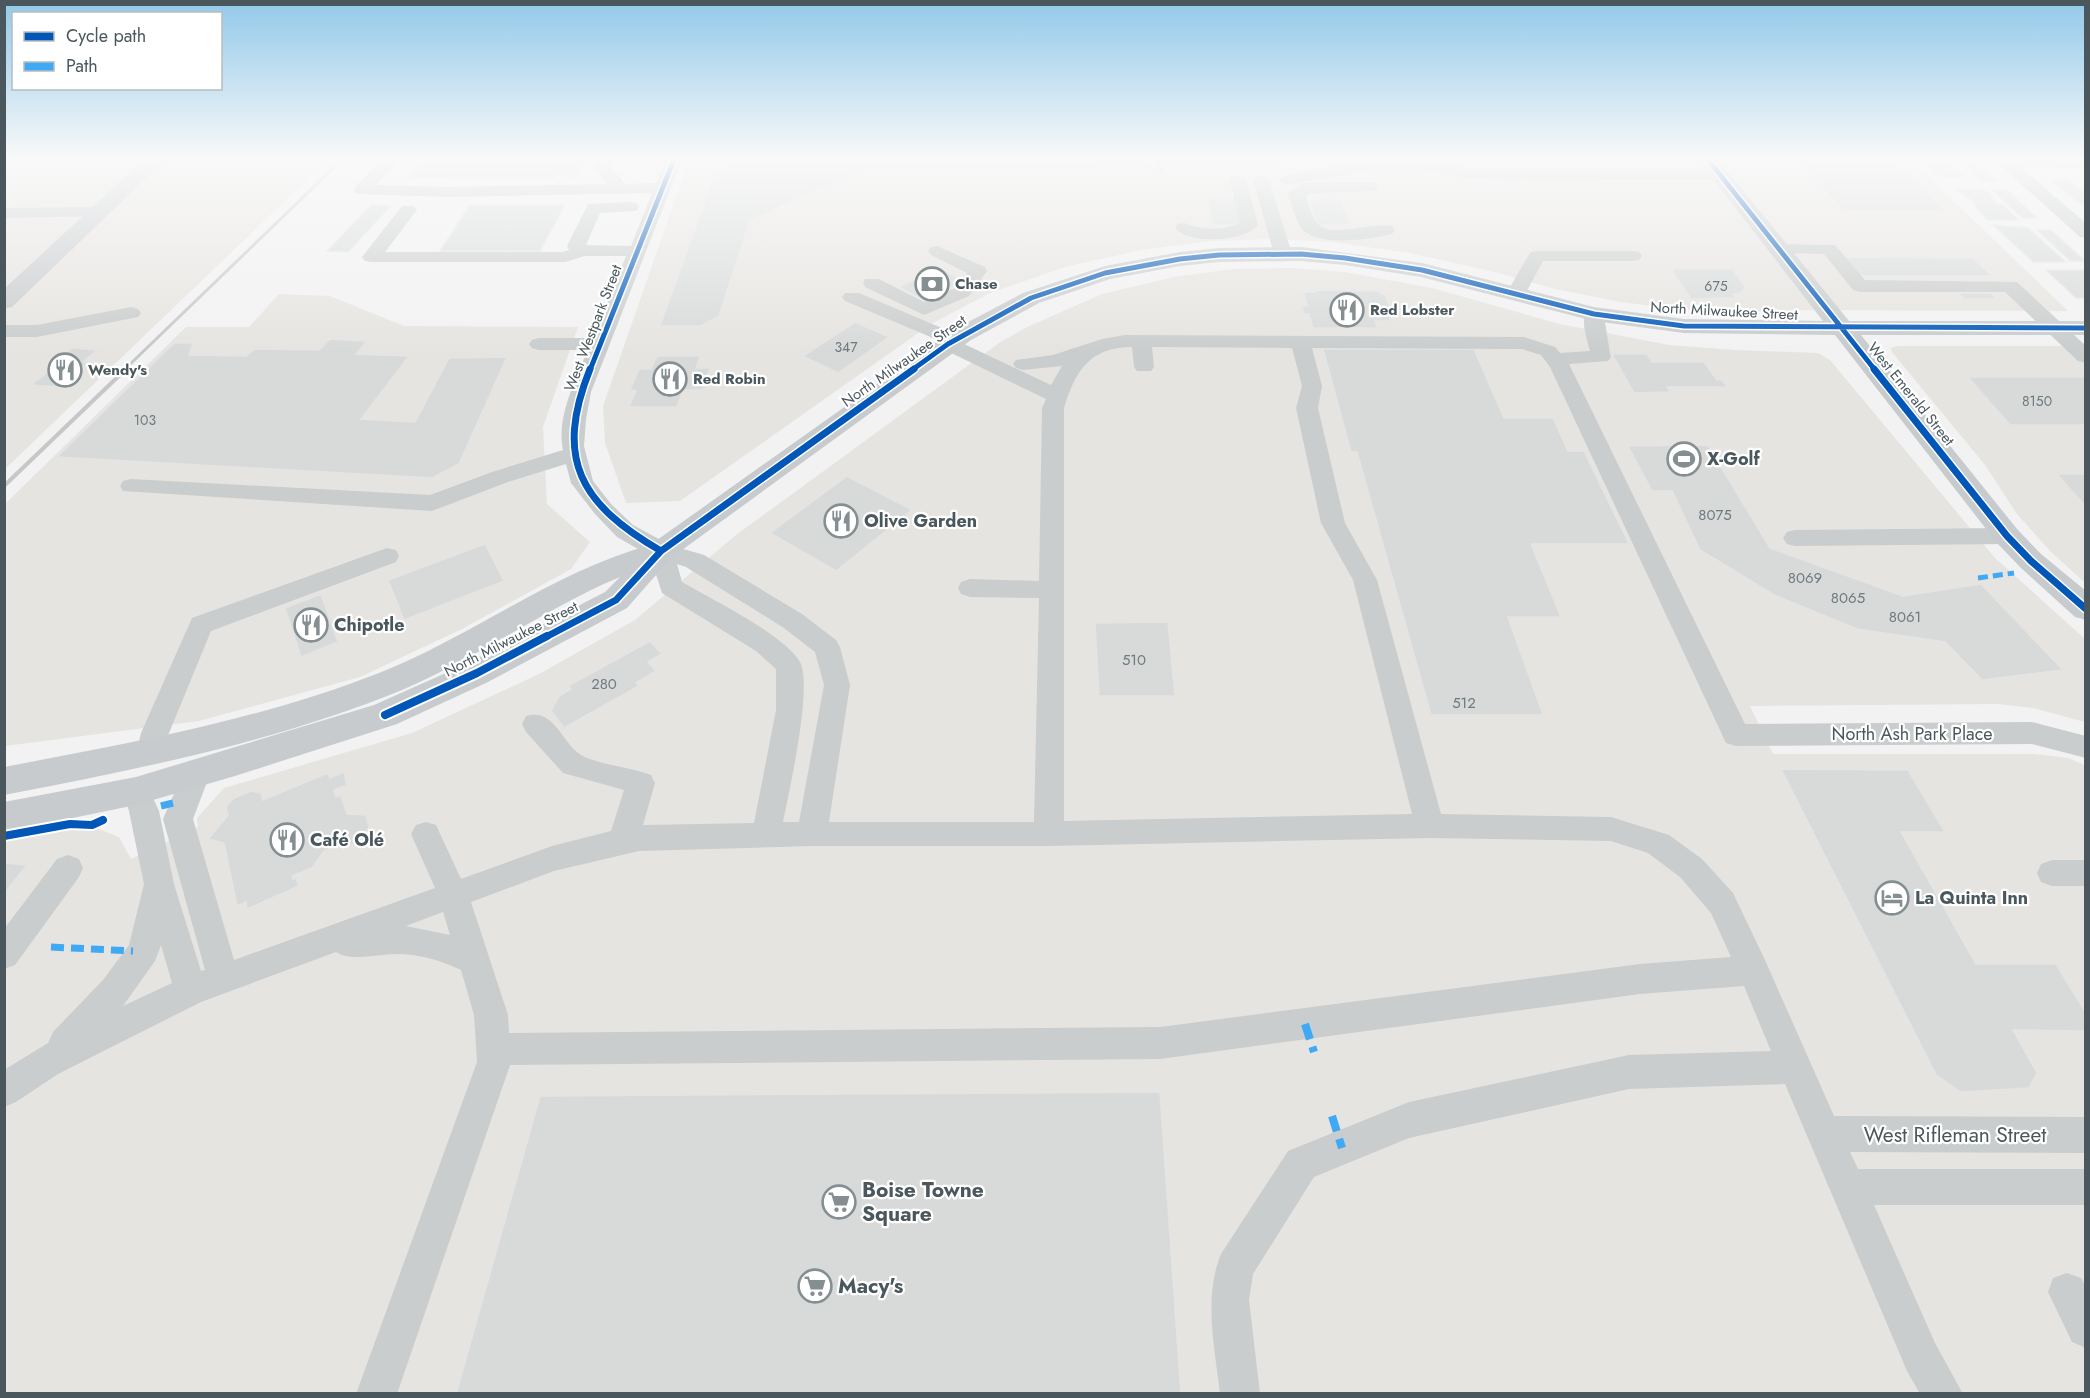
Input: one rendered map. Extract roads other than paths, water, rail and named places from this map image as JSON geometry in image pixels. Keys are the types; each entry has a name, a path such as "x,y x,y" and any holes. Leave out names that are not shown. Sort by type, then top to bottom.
{"main road":[{"path":"4,302 88,222"},
{"name":"West Emerald Street","path":"1757,222 2007,536 2031,561 2083,605"},
{"name":"North Milwaukee Street","path":"4,817 136,791 196,774 385,715 477,673 616,600 661,551 955,340 1031,298 1105,273 1180,259 1219,255 1282,254 1381,262 1459,278 1594,314 1653,323 1703,327 1841,329 2085,328"},
{"name":"North Milwaukee Street","path":"4,781 150,754 318,707 392,680 498,630 598,574 661,551"},
{"path":"136,791 149,780 195,758 334,714 364,701 392,680"},
{"path":"4,806 109,779 135,766 150,754"}],"street":[{"path":"398,222 370,257 565,257 582,251 637,251"},
{"path":"582,251 576,246 587,222"},
{"name":"West Westpark Street","path":"649,222 581,392 575,419 575,454 582,483 624,531 661,551 695,561 793,621 827,647 837,685 812,834"},
{"path":"1184,228 1196,234 1240,231 1249,225 1248,222"},
{"path":"1273,222 1282,254"},
{"path":"1307,222 1313,229 1326,233 1363,233 1386,230"},
{"path":"2073,222 2085,233"},
{"path":"1778,249 1829,249 1860,286 2010,286 2085,357"},
{"path":"872,283 924,309 962,292 978,272 938,251"},
{"path":"1516,294 1537,256 1633,256"},
{"path":"852,297 955,340 1059,389"},
{"path":"4,332 38,332 132,313"},
{"path":"1023,364 1056,361 1106,343 1141,341 1524,343 1548,351 1555,359 1601,357 1595,333 1594,314"},
{"path":"955,340 1023,364 1059,389"},
{"path":"1141,341 1144,367"},
{"path":"1300,342 1312,386 1307,408 1333,523 1365,580 1430,826"},
{"path":"539,344 600,344"},
{"path":"1049,834 1053,408 1059,389 1077,358 1089,349"},
{"name":"North Ash Park Place","path":"1555,359 1736,735 2032,733 2085,747"},
{"path":"131,486 432,503 500,477 575,454"},
{"path":"1795,538 2007,536"},
{"path":"661,551 672,587 765,644 789,666 789,710 766,835"},
{"path":"150,754 155,733 201,625 387,556"},
{"path":"970,588 1051,590"},
{"path":"536,724 573,765 641,783 623,841"},
{"path":"196,774 178,819 223,978"},
{"path":"136,791 144,811 159,884 191,990"},
{"path":"4,1090 46,1062 191,990 552,859 639,838 812,834 1049,834 1430,826 1611,829 1658,844 1691,868 1722,903 1754,970 1921,1357 1943,1394"},
{"path":"376,1394 494,1062 491,1015 453,895 426,834"},
{"path":"4,955 68,868"},
{"path":"2052,873 2085,873"},
{"path":"46,1062 115,991 144,951 159,884"},
{"path":"305,948 364,941 419,940 457,951 473,960"},
{"path":"493,1049 1160,1043 1630,981 1754,970"},
{"path":"1240,1394 1230,1300 1235,1269 1300,1164 1409,1120 1629,1072 1795,1067"},
{"name":"West Rifleman Street","path":"1825,1134 2085,1135"},
{"path":"1847,1187 2085,1187"},
{"path":"2067,1292 2085,1328"}],"railway":[{"path":"124,370 277,222"},
{"path":"4,486 126,369"}],"place":[{"name":"Chase","path":"932,284"},
{"name":"Red Lobster","path":"1347,310"},
{"name":"Wendy's","path":"65,370"},
{"name":"Red Robin","path":"670,379"},
{"name":"X-Golf","path":"1684,459"},
{"name":"Olive Garden","path":"841,521"},
{"name":"Chipotle","path":"311,625"},
{"name":"Café Olé","path":"287,840"},
{"name":"La Quinta Inn","path":"1892,898"},
{"name":"Boise Towne Square","path":"839,1202"},
{"name":"Macy's","path":"815,1286"}]}
